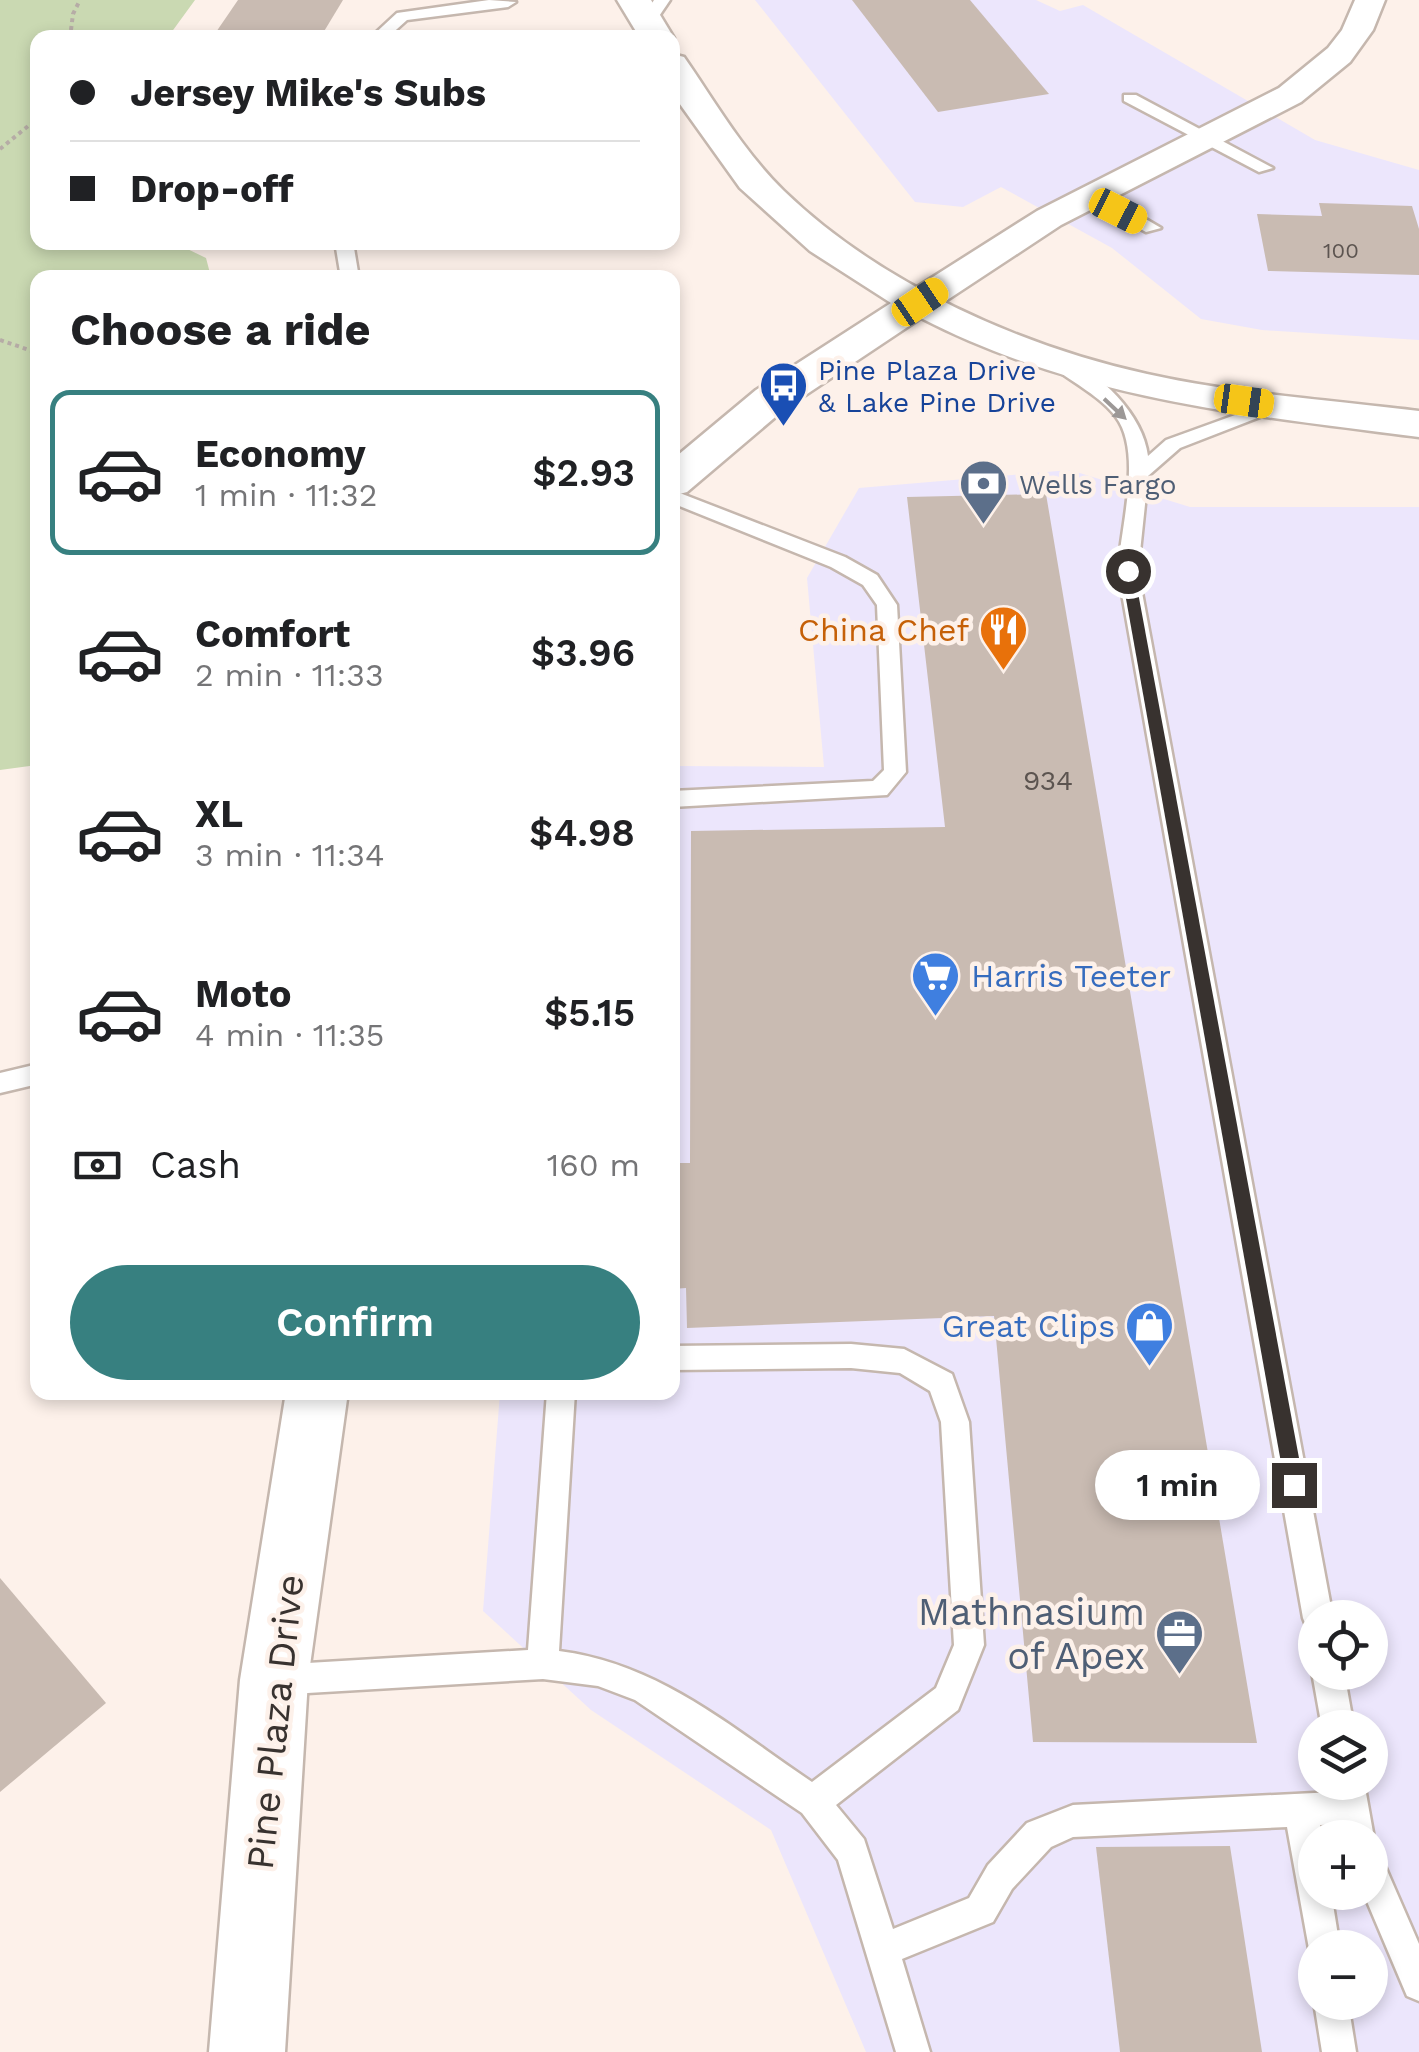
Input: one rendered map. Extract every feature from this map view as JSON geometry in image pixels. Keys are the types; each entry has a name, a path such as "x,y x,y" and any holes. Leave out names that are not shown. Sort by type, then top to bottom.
{"main road":[{"path":"680,77 707,122 744,170 787,214 844,258 920,302 1061,364 1142,386 1419,424"},
{"path":"680,476 771,399 920,302"},
{"name":"Pine Plaza Drive","path":"247,2052 274,1680 316,1400"}],"street":[{"path":"920,302 1000,248 1092,195 1319,76 1354,38 1370,0"}],"lane":[{"path":"386,30 402,16 508,2"},
{"path":"1130,98 1264,168"},
{"path":"1092,195 1152,228"},
{"path":"1061,364 1126,417 1138,474 1128,571 1315,1600"},
{"path":"1138,474 1174,444 1278,406"},
{"path":"680,499 838,562 870,580 887,606 895,772 879,789 680,799"},
{"path":"0,1083 30,1076"},
{"path":"680,1358 852,1356 904,1361 942,1384 955,1422 970,1644 946,1699 814,1802"},
{"path":"543,1664 561,1400"},
{"path":"274,1680 543,1664 598,1671 645,1688 814,1802 852,1850 913,2052"},
{"path":"884,1949 981,1910 1000,1877 1039,1834 1073,1821 1353,1809"},
{"path":"1302,1810 1320,1930"},
{"path":"1387,1910 1419,1984"},
{"path":"1334,2020 1339,2052"}],"path":[{"path":"71,30 80,0"},
{"path":"0,149 30,125"},
{"path":"0,340 30,349"}],"shaded area":[{"path":"755,0 1036,0 1060,11 1083,5 1315,140 1419,170 1419,340 1262,330 1201,319 1112,248 1001,187 963,207 915,202"},
{"path":"1070,470 1190,507 1419,507 1419,2052 866,2052 771,1830 591,1710 483,1611 499,1400 680,1400 680,766 824,767 807,578 859,488"}],"green space":[{"path":"0,0 195,0 173,30 30,30 30,250 189,250 206,258 209,270 30,270 30,766 0,770"}],"building":[{"path":"238,0 343,0 325,30 217,30"},
{"path":"852,0 970,0 1049,94 938,112"},
{"path":"1319,203 1412,206 1419,229 1419,275 1268,271 1257,214 1322,216"},
{"path":"1046,494 1257,1743 1033,1742 994,1316 687,1328 686,1288 680,1288 680,1163 690,1163 691,831 945,827 907,497"},
{"path":"0,1578 106,1703 0,1792"},
{"path":"1230,1846 1262,2052 1120,2052 1096,1847"}],"place":[{"name":"Pine Plaza Drive & Lake Pine Drive","path":"783,428"},
{"name":"Wells Fargo","path":"984,526"},
{"name":"China Chef","path":"1004,672"},
{"name":"Harris Teeter","path":"936,1018"},
{"name":"Great Clips","path":"1150,1368"},
{"name":"Mathnasium of Apex","path":"1180,1676"}],"route":[{"path":"1128,571 1294,1485"}]}
